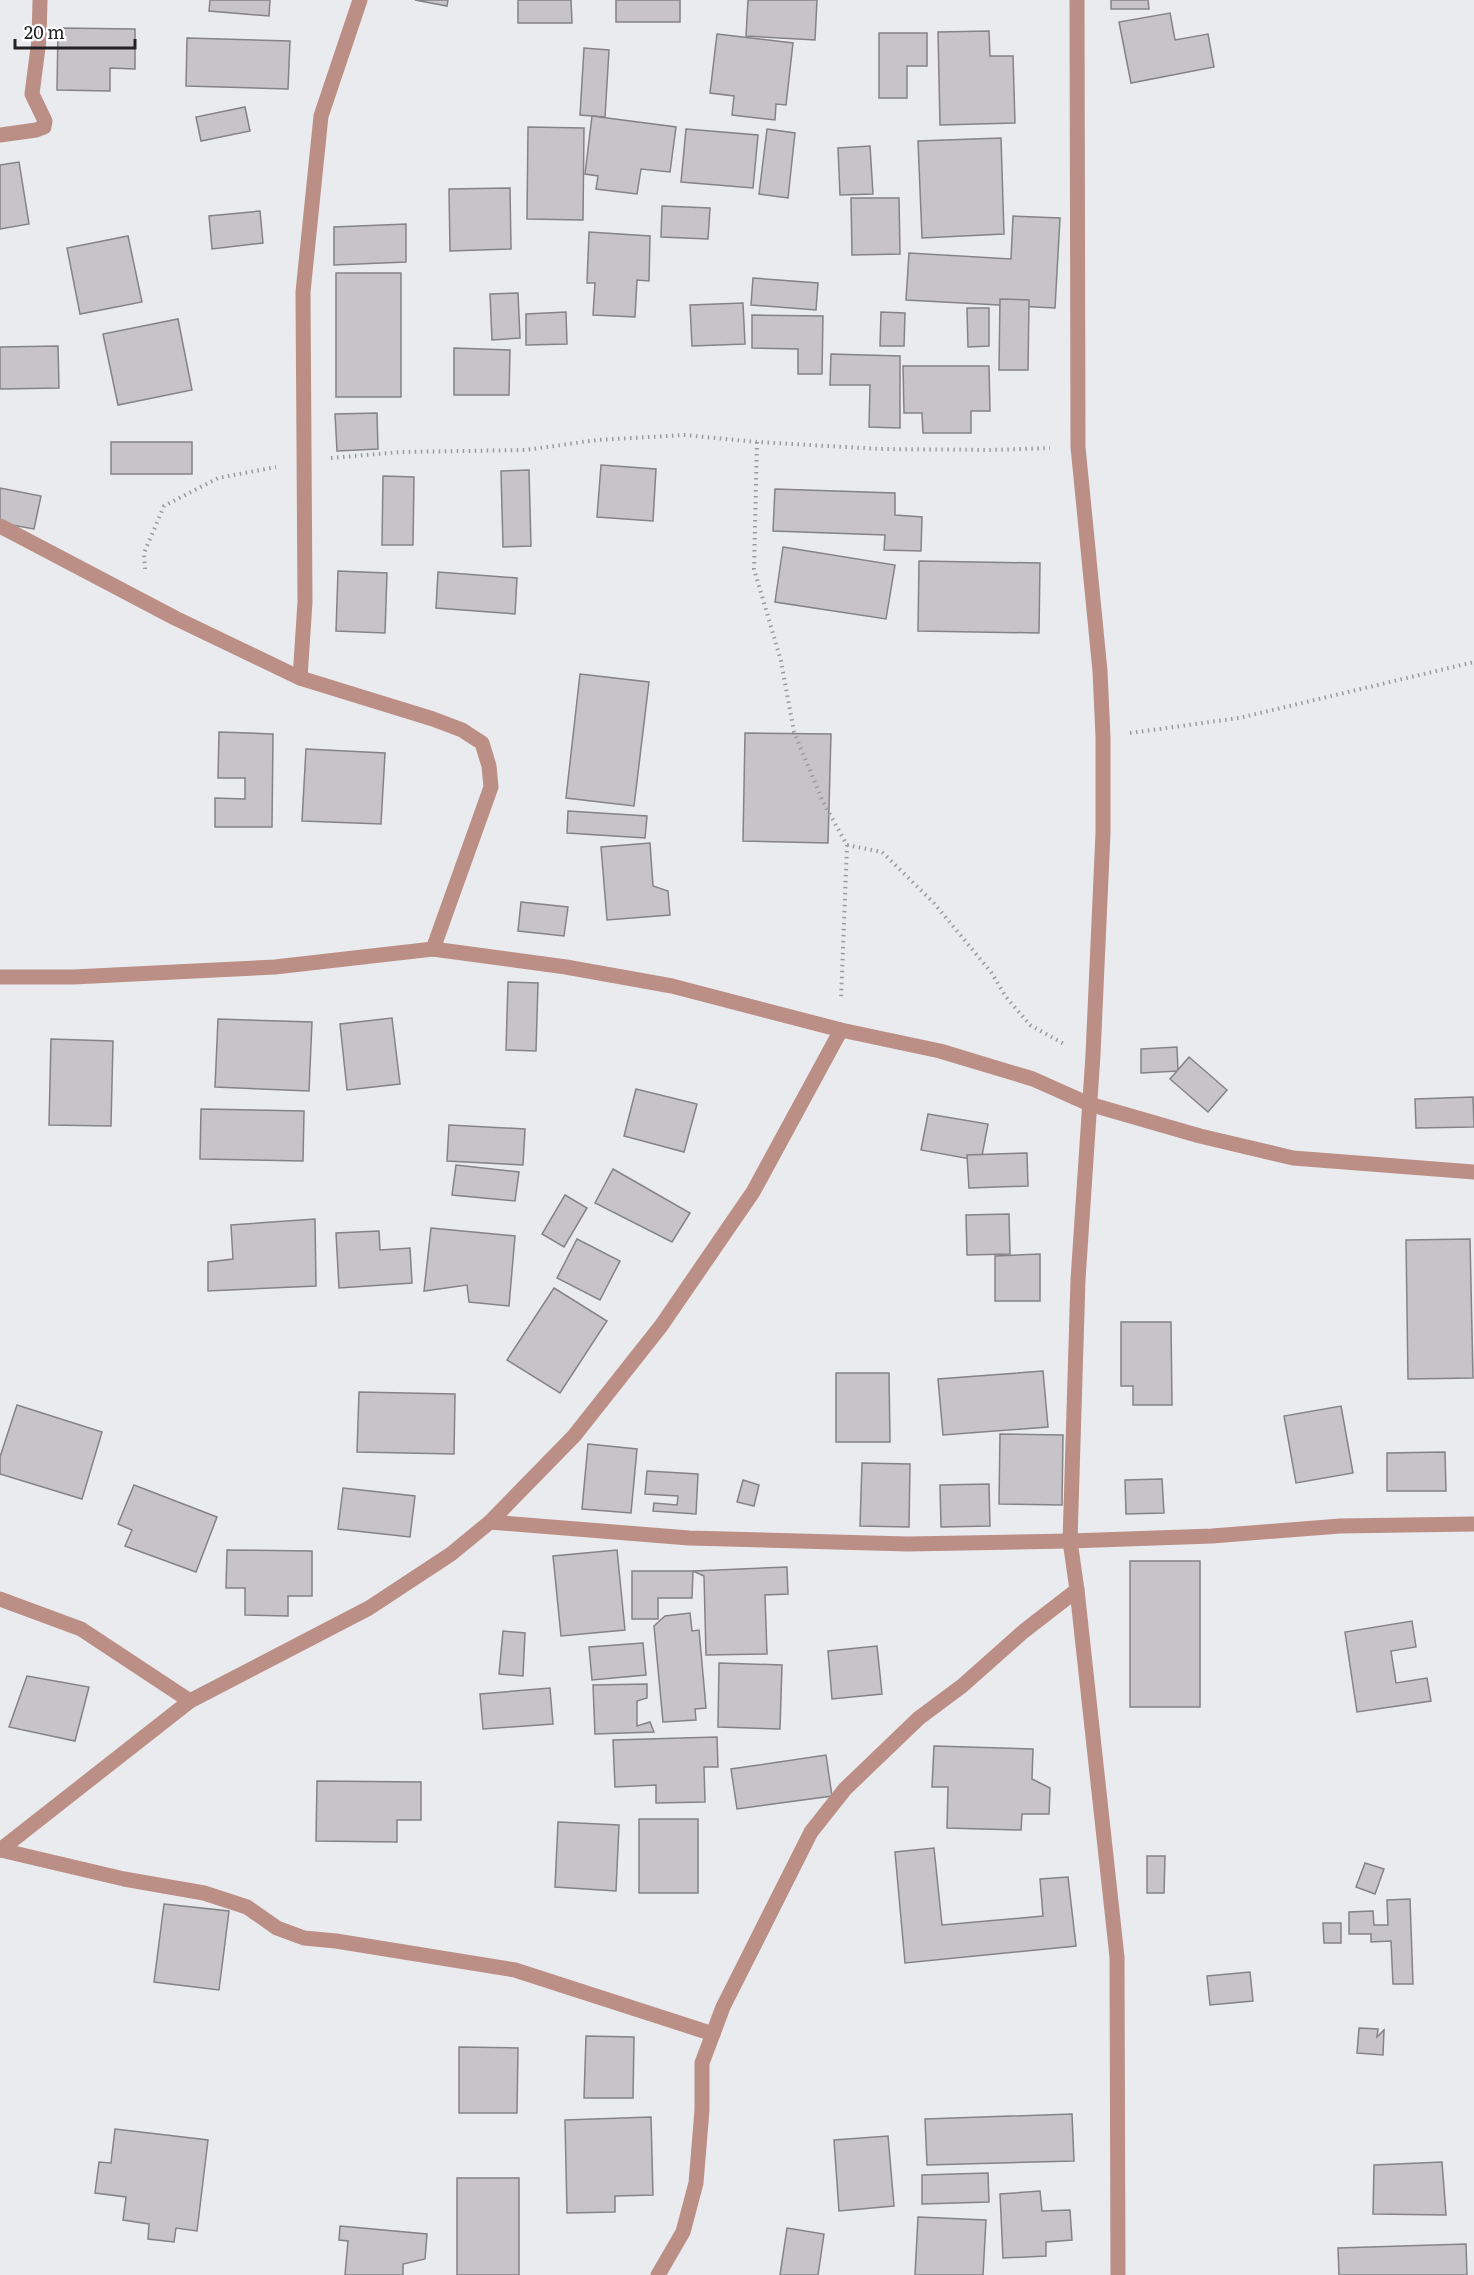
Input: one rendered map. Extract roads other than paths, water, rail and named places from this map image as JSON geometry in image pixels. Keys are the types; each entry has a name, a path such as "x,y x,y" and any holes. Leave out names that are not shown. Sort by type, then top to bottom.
{"street":[{"path":"0,135 44,127 45,121 32,94 39,40 40,0"},
{"path":"300,678 305,602 303,292 321,116 360,0"},
{"path":"1077,0 1078,447 1100,671 1103,833 1093,1055 1078,1280 1070,1541 1117,1957 1118,2275"},
{"path":"0,526 146,602 300,678 433,719 462,730 482,743 489,766 491,788 433,949"},
{"path":"0,977 275,967 433,949 566,967 672,987 841,1030 940,1051 1033,1079 1089,1104 1200,1136 1293,1158 1474,1172"},
{"path":"1,1850 190,1701 369,1608 451,1554 490,1522 574,1436 661,1326 753,1192 841,1030"},
{"path":"490,1522 689,1538 908,1544 1212,1536 1340,1526 1474,1524"},
{"path":"658,2275 683,2232 696,2183 702,2110 702,2063 723,2007 811,1832 845,1789 919,1718 962,1686 1024,1631 1077,1590"},
{"path":"0,1599 81,1629 190,1701"},
{"path":"1,1850 124,1879 204,1893 247,1907 277,1928 304,1938 336,1941 515,1970 714,2034"}]}
